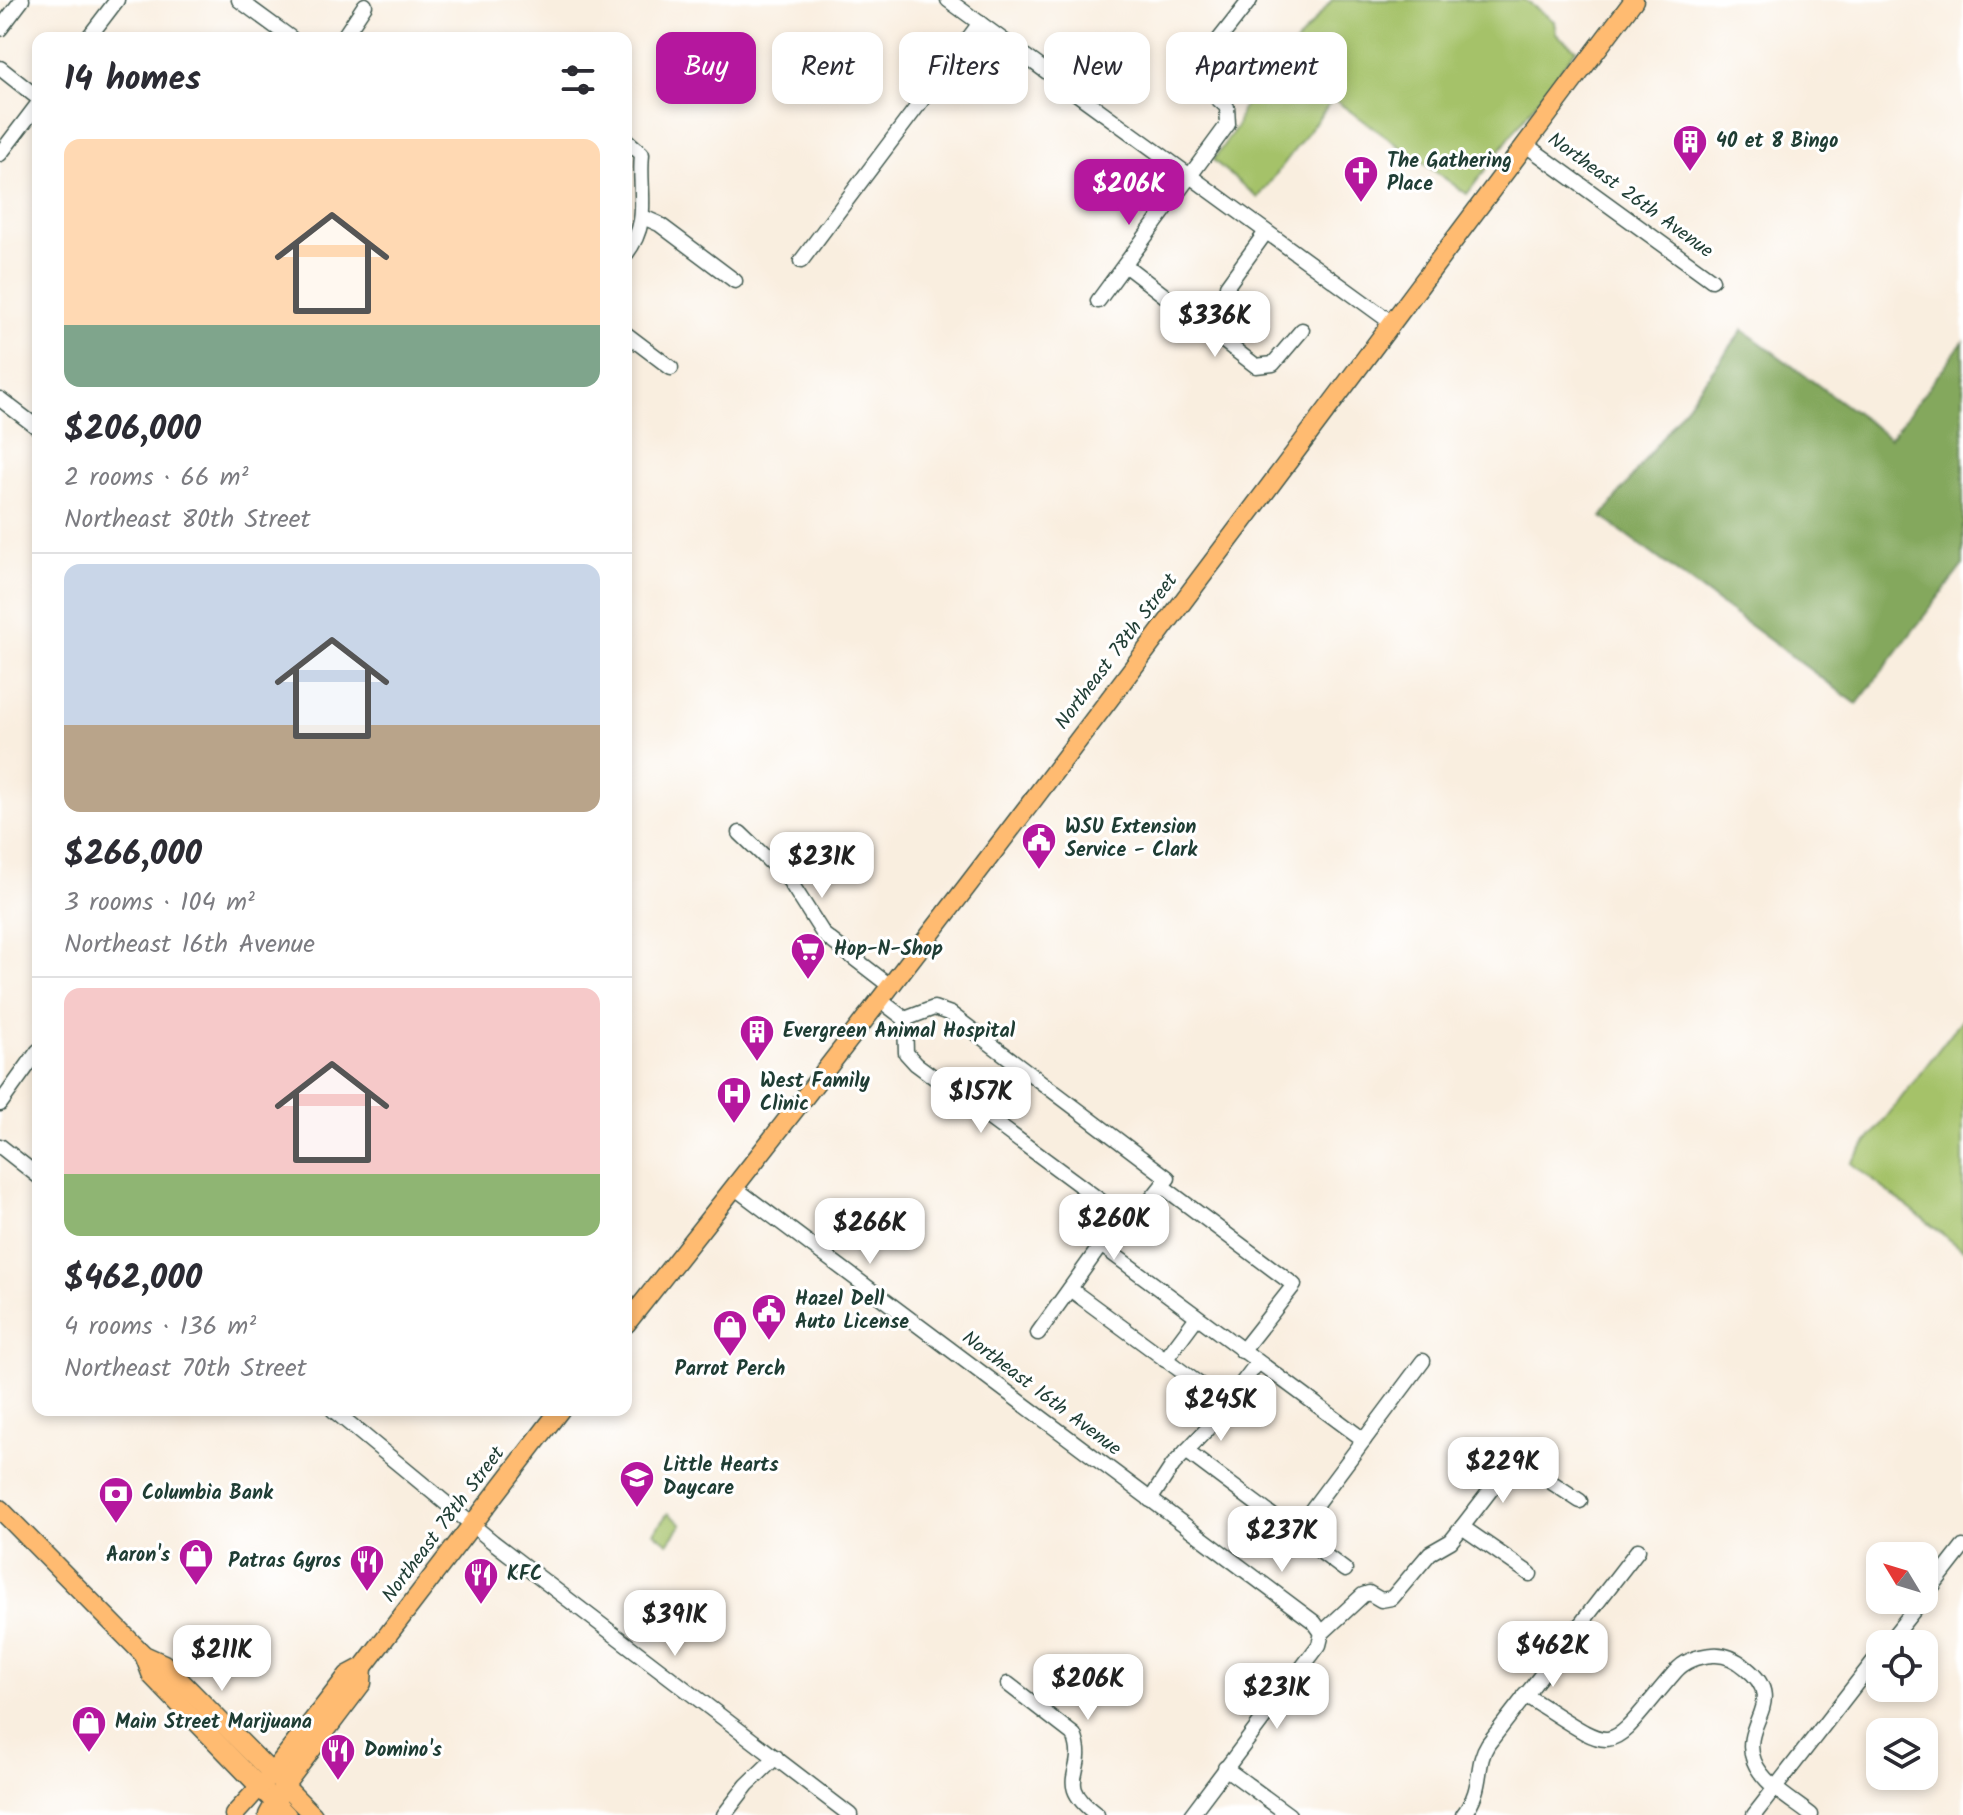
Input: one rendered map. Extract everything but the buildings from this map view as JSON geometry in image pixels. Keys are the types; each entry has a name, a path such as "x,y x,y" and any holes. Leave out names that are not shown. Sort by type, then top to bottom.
{"main road":[{"name":"Northeast 78th Street","path":"632,1317 885,993 1634,0"},
{"name":"Northeast 78th Street","path":"234,1815 272,1782 348,1675 363,1667 555,1416"},
{"path":"0,1509 144,1655 164,1664 272,1782 313,1815"},
{"name":"Northeast 78th Street","path":"272,1782 277,1811"}],"street":[{"path":"0,29 22,0"},
{"path":"93,32 117,0"},
{"path":"239,0 283,32"},
{"path":"948,0 1392,323"},
{"path":"1098,301 1230,120 1227,107 1197,80 1197,65 1250,0"},
{"path":"347,32 365,5"},
{"path":"801,261 980,23"},
{"path":"0,68 32,96"},
{"path":"0,154 32,109"},
{"path":"632,145 642,154 640,165 645,202 643,217 632,241"},
{"name":"Northeast 26th Avenue","path":"1526,145 1712,280"},
{"path":"643,217 659,224 735,281"},
{"path":"1227,286 1266,232"},
{"path":"1126,266 1256,366 1273,364 1302,330"},
{"path":"632,339 671,368"},
{"path":"0,399 32,423"},
{"path":"740,833 789,880 824,935 885,993 905,1019 906,1053 916,1064 1132,1224"},
{"path":"905,1019 934,1008 951,1014 1168,1178 1117,1242 1101,1245 1038,1333"},
{"path":"0,1104 32,1059"},
{"path":"0,1146 32,1171"},
{"path":"1162,1186 1294,1285 1242,1351"},
{"name":"Northeast 16th Avenue","path":"735,1188 1314,1622 1322,1633"},
{"path":"1101,1245 1364,1440"},
{"path":"1070,1289 1226,1404"},
{"path":"1165,1360 1197,1317"},
{"path":"1295,1532 1423,1361"},
{"path":"1150,1500 1258,1362"},
{"path":"340,1416 589,1618 850,1815"},
{"path":"1186,1451 1345,1570"},
{"path":"1191,1815 1319,1645 1322,1633 1363,1595 1369,1593 1381,1600 1392,1598 1430,1553 1451,1541 1506,1470 1522,1463 1580,1501"},
{"path":"1462,1527 1530,1574"},
{"path":"1938,1579 1962,1549"},
{"path":"1471,1812 1480,1780 1483,1751 1638,1550"},
{"path":"1898,1630 1910,1614"},
{"path":"1525,1695 1595,1739 1613,1741 1628,1731 1686,1662 1718,1655 1734,1659 1754,1674 1763,1686 1765,1702 1752,1732 1751,1747 1761,1773 1811,1815"},
{"path":"1754,1815 1866,1671"},
{"path":"1008,1684 1074,1735 1078,1754 1073,1785 1077,1798 1097,1815"},
{"path":"724,1815 747,1785 776,1757"},
{"path":"1225,1768 1289,1815"},
{"path":"1260,1815 1271,1801"}],"green space":[{"path":"1332,0 1525,0 1554,21 1556,34 1576,49 1467,194 1340,104 1347,104 1347,32 1306,32"},
{"path":"1246,104 1329,104 1258,198 1213,160 1237,126"},
{"path":"1743,330 1890,438 1963,342 1963,565 1857,704 1602,517"},
{"path":"1963,1018 1963,1250 1851,1163"},
{"path":"668,1513 682,1524 668,1543 654,1532"}],"place":[{"name":"40 et 8 Bingo","path":"1690,173"},
{"name":"The Gathering Place","path":"1361,204"},
{"name":"WSU Extension Service - Clark","path":"1039,871"},
{"name":"Hop-N-Shop","path":"808,981"},
{"name":"Evergreen Animal Hospital","path":"757,1063"},
{"name":"West Family Clinic","path":"734,1125"},
{"name":"Hazel Dell Auto License","path":"769,1342"},
{"name":"Parrot Perch","path":"730,1358"},
{"name":"Little Hearts Daycare","path":"637,1509"},
{"name":"Columbia Bank","path":"116,1525"},
{"name":"Aaron's","path":"196,1587"},
{"name":"Patras Gyros","path":"367,1593"},
{"name":"KFC","path":"481,1606"},
{"name":"Main Street Marijuana","path":"89,1754"},
{"name":"Domino's","path":"338,1782"}]}
